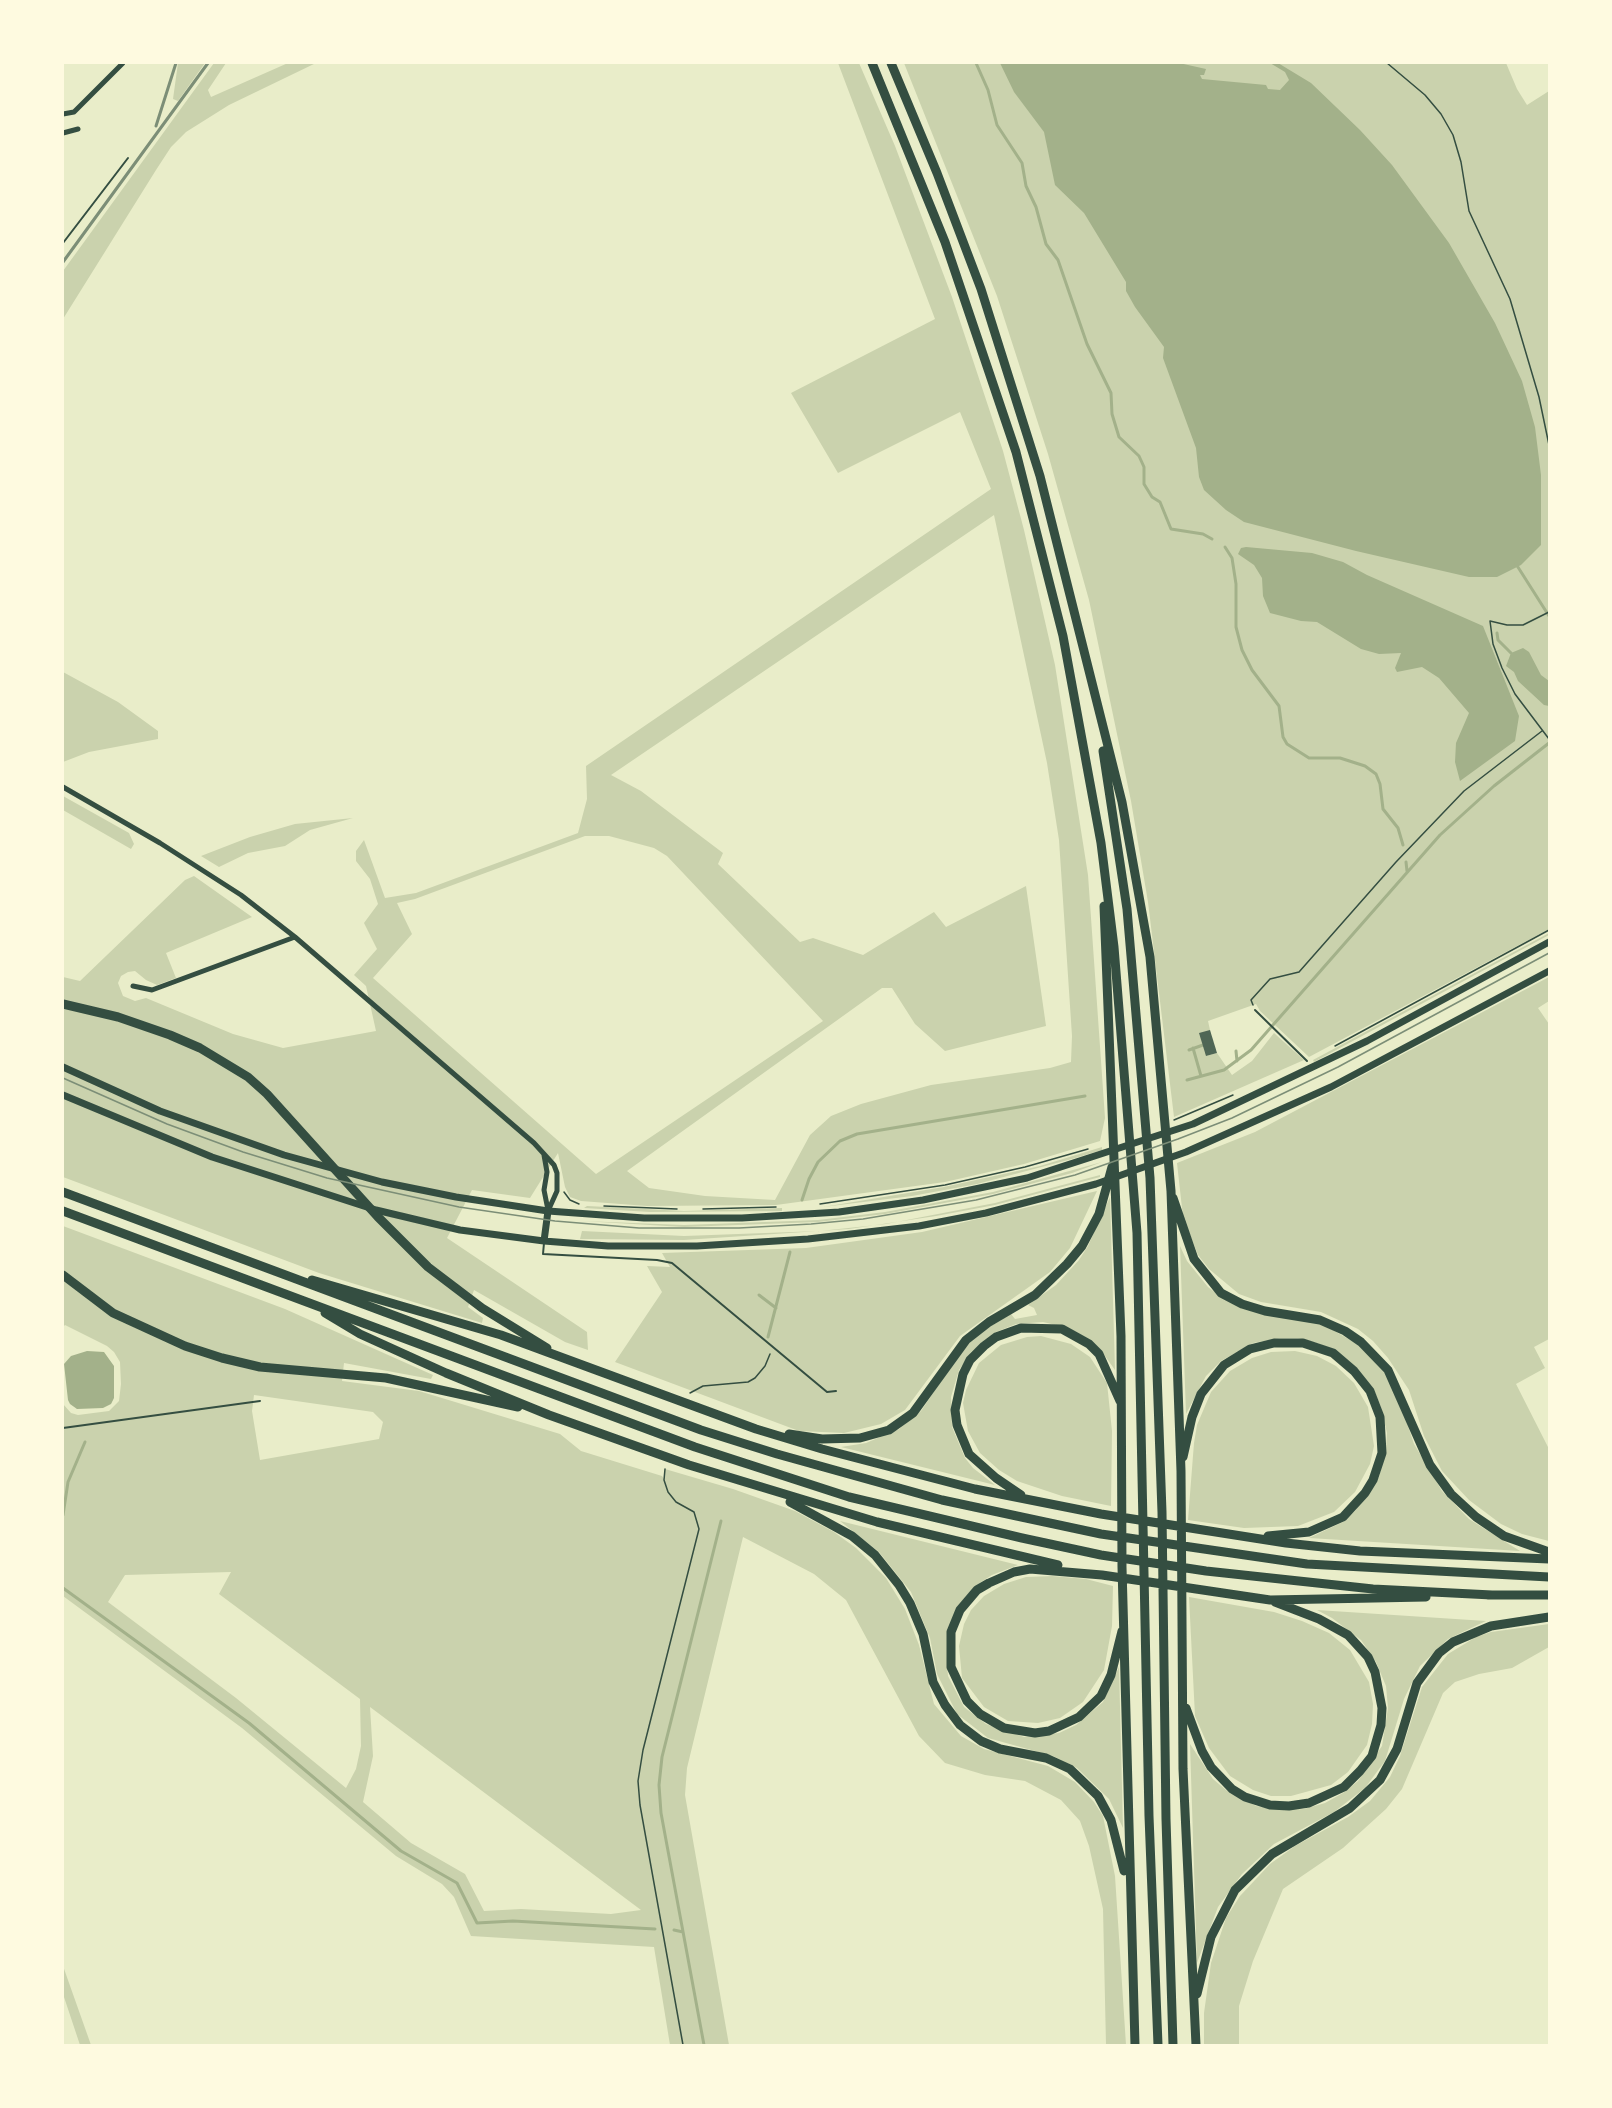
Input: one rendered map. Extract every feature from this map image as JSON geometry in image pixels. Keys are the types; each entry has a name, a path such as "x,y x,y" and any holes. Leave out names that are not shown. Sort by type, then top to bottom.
{"highway":[{"path":"872,63 945,242 1016,453 1063,636 1101,843 1114,947 1134,1184 1142,1404 1149,1816 1158,2045"},
{"path":"891,63 937,173 999,343 1040,476 1089,678 1122,801 1150,957 1171,1187 1181,1471 1179,1549 1184,1701 1183,1769 1196,2045"},
{"path":"1089,678 1116,824 1127,909 1146,1106 1161,1500 1166,1819 1173,2045"},
{"path":"1101,843 1116,1190 1122,1406 1129,1891 1135,2045"},
{"path":"63,1004 118,1017 200,1048 248,1077 293,1122 412,1252 451,1286 482,1308 570,1361"},
{"path":"756,1428 822,1439 842,1439 875,1434 899,1424 925,1400 966,1340 989,1322 1035,1295 1054,1278 1082,1246 1106,1194 1115,1156"},
{"path":"1171,1187 1194,1259 1221,1293 1242,1304 1265,1311 1320,1320 1360,1342 1388,1370 1422,1449 1451,1494 1476,1517 1504,1536 1549,1552"},
{"path":"63,1192 701,1430 920,1494 1101,1534 1206,1551 1307,1564 1549,1577"},
{"path":"63,1211 695,1448 849,1497 947,1522 1101,1555 1206,1571 1373,1589 1492,1595"},
{"path":"249,1262 501,1335 707,1412 822,1449 975,1489 1101,1514 1286,1544 1360,1551 1549,1558"},
{"path":"63,1275 112,1313 185,1346 222,1358 260,1366 386,1378 549,1415"},
{"path":"305,1302 360,1334 549,1415 689,1465 877,1522 1102,1575 1270,1600 1549,1595"},
{"path":"1025,1498 996,1478 969,1454 957,1425 956,1401 963,1374 970,1360 984,1346 996,1337 1021,1328 1062,1329 1089,1344 1099,1354 1122,1406"},
{"path":"1181,1471 1192,1417 1201,1394 1212,1378 1235,1356 1250,1349 1274,1343 1303,1343 1333,1353 1354,1371 1376,1403 1381,1428 1382,1453 1365,1493 1343,1516 1309,1532 1282,1536 1243,1536"},
{"path":"753,1486 807,1510 852,1536 875,1555 910,1603 922,1634 933,1682 945,1706 960,1725 981,1741 1000,1749 1046,1758 1070,1769 1098,1796 1111,1820 1129,1891"},
{"path":"1102,1575 1030,1569 1001,1577 977,1590 960,1610 951,1632 951,1667 959,1687 980,1714 1004,1728 1035,1732 1065,1725 1088,1710 1101,1696 1111,1675 1125,1617"},
{"path":"1184,1701 1210,1767 1227,1785 1245,1797 1270,1805 1289,1806 1309,1803 1344,1787 1360,1772 1372,1756 1381,1725 1380,1689 1368,1657 1348,1635 1335,1627 1270,1600"},
{"path":"1194,2008 1211,1937 1236,1890 1272,1854 1350,1808 1380,1780 1397,1749 1417,1683 1434,1659 1453,1642 1480,1630 1501,1623 1549,1617"}],"main road":[{"path":"63,1067 160,1111 306,1162 425,1191 548,1211 692,1219 791,1216 887,1206 1027,1178 1114,1152 1231,1108 1367,1041 1549,942"},
{"path":"63,1095 202,1154 332,1197 419,1221 544,1241 667,1246 808,1239 919,1226 1050,1197 1176,1156 1265,1119 1364,1071 1549,970"},
{"path":"544,1241 548,1211"}],"street":[{"path":"63,114 74,112 123,63"},
{"path":"63,133 78,129"},
{"path":"63,787 204,869 295,937 543,1153 554,1165 557,1173 557,1191 548,1211"},
{"path":"133,986 152,990 295,937"},
{"path":"543,1153 547,1172 544,1190 548,1211"}],"lane":[{"path":"63,243 128,158"},
{"path":"1255,1010 1307,1061"},
{"path":"544,1241 543,1254 657,1260 672,1263 827,1392 836,1391"},
{"path":"63,1428 260,1401"}],"path":[{"path":"1387,63 1425,95 1449,126 1461,162 1469,211 1480,240 1504,283 1535,386 1549,445"},
{"path":"1549,612 1523,625 1507,626 1490,621 1493,644 1502,668 1515,694 1549,739"},
{"path":"1255,1010 1251,1000 1270,979 1299,972 1432,823 1464,791 1542,731"},
{"path":"1327,1050 1549,930"},
{"path":"1170,1124 1237,1093"},
{"path":"819,1205 945,1185 1025,1167 1089,1148"},
{"path":"598,1205 680,1209"},
{"path":"702,1209 782,1206"},
{"path":"688,1394 703,1386 748,1382 765,1366 772,1348"},
{"path":"665,1469 664,1480 668,1492 676,1502 694,1512 699,1529 642,1750 638,1781 640,1805 683,2045"}],"shaded area":[{"path":"178,63 205,63 178,101 173,99"},
{"path":"214,63 226,63 208,90 211,97 288,63 316,63 229,105 186,132 171,147 63,319 63,271"},
{"path":"838,63 859,63 895,146 952,297 1003,451 1024,530 1055,665 1088,875 1105,1118 1100,1141 1024,1164 945,1182 776,1205 647,1206 581,1201 570,1197 565,1187 558,1153 530,1198 472,1190 447,1238 587,1332 588,1350 565,1342 474,1290 468,1307 483,1318 482,1323 319,1273 63,1177 63,977 80,981 185,880 194,876 252,917 166,953 176,978 157,985 135,971 121,976 118,983 123,996 135,1001 146,998 233,1034 283,1048 376,1031 366,986 354,975 377,949 364,923 378,904 370,879 356,861 356,851 364,840 385,898 416,893 578,833 587,799 586,766 991,489 960,412 838,473 791,393 935,319","holes":["994,515 1047,763 1059,840 1072,1036 1071,1062 1050,1068 931,1085 861,1104 831,1116 810,1135 775,1200 705,1196 649,1188 627,1171 882,988 892,988 915,1024 945,1051 1046,1026 1026,886 946,927 934,912 863,955 813,938 800,942 718,864 723,853 641,791 611,775","585,836 609,836 654,848 667,856 823,1021 596,1174 373,978 412,934 397,903 415,899"]},
{"path":"904,63 1506,63 1527,105 1549,91 1549,929 1309,1057 1260,1011 1256,1004 1208,1021 1210,1030 1206,1056 1217,1053 1232,1075 1252,1061 1274,1033 1304,1060 1174,1117 1148,902 1131,801 1089,600 1048,454 997,296"},
{"path":"1000,63 1179,63 1206,69 1204,75 1200,75 1202,79 1266,85 1268,89 1280,90 1289,80 1285,72 1270,63 1278,63 1311,83 1360,130 1392,165 1449,243 1495,323 1522,381 1535,427 1541,475 1541,545 1521,565 1497,577 1469,577 1244,522 1226,510 1204,490 1199,477 1196,448 1163,358 1164,347 1135,307 1126,291 1126,282 1084,213 1055,185 1044,132 1014,92"},
{"path":"1241,548 1312,553 1343,562 1367,575 1483,626 1519,716 1515,741 1460,781 1455,762 1456,743 1469,713 1439,678 1422,667 1397,672 1395,668 1401,653 1379,654 1361,649 1317,622 1301,621 1270,613 1263,596 1262,578 1254,565 1238,554"},
{"path":"1523,648 1529,652 1541,675 1549,681 1549,706 1544,705 1518,681 1514,672 1506,666 1511,653"},
{"path":"63,672 118,702 158,731 158,739 89,752 63,762"},
{"path":"63,796 129,833 134,844 131,849 63,810"},
{"path":"353,818 310,830 285,846 248,853 219,867 201,856 250,837 295,824"},
{"path":"1549,933 1549,935 1314,1062 1313,1060"},
{"path":"1549,977 1549,1001 1538,1008 1549,1024 1549,1339 1534,1347 1545,1368 1516,1384 1549,1449 1549,1541 1522,1534 1501,1524 1469,1500 1442,1471 1424,1436 1409,1390 1388,1358 1358,1329 1321,1312 1261,1302 1239,1294 1209,1269 1198,1255 1183,1217 1177,1163 1255,1132"},
{"path":"1102,1147 1102,1150 1072,1159 977,1184 912,1196 823,1207 944,1187 1040,1166"},
{"path":"1102,1162 1072,1173 993,1194 885,1214 818,1222 684,1227 582,1221 684,1225 818,1220 885,1212 993,1192"},
{"path":"1100,1175 1100,1177 995,1205 898,1222 995,1203"},
{"path":"1097,1191 1070,1248 1050,1272 960,1336 905,1410 881,1424 844,1433 799,1431 615,1362 662,1292 647,1266 670,1267 662,1253 806,1248 922,1232"},
{"path":"1110,1197 1115,1370 1100,1349 1090,1340 1069,1328 1043,1322 1016,1324 996,1332 971,1352 959,1370 951,1397 952,1427 965,1458 973,1468 995,1485 841,1447 866,1443 899,1429 921,1411 960,1353 979,1333 1011,1314 1015,1319 1037,1315 1034,1308 1028,1305 1056,1285 1079,1260 1088,1246"},
{"path":"587,1206 684,1211 782,1208 782,1211 650,1212 584,1208"},
{"path":"874,1225 849,1229 822,1231"},
{"path":"63,1226 285,1309 433,1375 431,1379 344,1363 342,1381 419,1391 560,1434 581,1451 662,1476 664,1479 665,1469 733,1489 795,1511 834,1532 856,1548 886,1578 905,1609 919,1645 934,1704 961,1736 984,1749 1048,1766 1075,1782 1094,1802 1103,1816 1115,1876 1126,2045 1106,2045 1103,1909 1089,1846 1080,1821 1061,1800 1025,1781 985,1775 945,1763 919,1736 846,1600 814,1574 743,1537 687,1768 685,1795 729,2045 670,2045 654,1947 471,1936 454,1897 442,1884 396,1856 242,1728 63,1596 63,1404 71,1413 78,1415 109,1411 119,1401 121,1384 120,1362 114,1352 107,1346 65,1325 63,1327","holes":["254,1395 373,1412 383,1422 379,1439 260,1460 252,1411","231,1572 219,1594 360,1699 361,1746 356,1769 346,1788 236,1698 108,1602 125,1575","370,1707 641,1910 611,1914 521,1909 484,1911 465,1874 411,1843 363,1802 373,1756"]},
{"path":"582,1231 684,1236 818,1231 684,1240 580,1239"},
{"path":"1180,1246 1187,1261 1208,1287 1224,1299 1324,1325 1359,1345 1385,1373 1396,1390 1414,1444 1442,1491 1469,1519 1520,1551 1309,1538 1343,1522 1355,1511 1379,1477 1386,1449 1387,1433 1374,1390 1350,1362 1320,1344 1298,1338 1280,1338 1253,1343 1221,1361 1206,1376 1186,1414"},
{"path":"1041,1336 1071,1344 1090,1357 1107,1383 1112,1431 1111,1506 1062,1496 1017,1481 999,1470 980,1453 968,1431 963,1403 966,1390 979,1363 1001,1345 1027,1337"},
{"path":"87,1351 104,1352 114,1366 114,1398 111,1404 103,1408 77,1409 68,1400 64,1364 71,1356"},
{"path":"1295,1351 1317,1356 1336,1366 1354,1383 1368,1407 1374,1446 1370,1464 1355,1492 1334,1512 1298,1526 1244,1528 1188,1520 1197,1425 1211,1392 1230,1371 1252,1358 1271,1352"},
{"path":"840,1521 1018,1565 981,1582 956,1609 947,1663 948,1676 964,1707 986,1724 1024,1737 1059,1733 1076,1725 1103,1702 1119,1667 1123,1828 1109,1799 1077,1768 1053,1756 988,1738 957,1714 937,1674 930,1638 911,1592 879,1552"},
{"path":"1052,1576 1086,1579 1113,1586 1112,1626 1104,1670 1083,1702 1060,1718 1038,1723 1008,1721 984,1707 962,1678 959,1646 964,1624 971,1610 984,1596 1004,1584 1026,1577"},
{"path":"1189,1597 1274,1612 1302,1621 1329,1633 1350,1650 1369,1682 1373,1704 1372,1724 1367,1745 1348,1772 1331,1785 1291,1796 1271,1796 1253,1790 1230,1776 1209,1748 1195,1716"},
{"path":"1317,1610 1486,1621 1448,1639 1420,1666 1404,1699 1385,1761 1365,1788 1334,1812 1274,1844 1242,1874 1218,1907 1197,1963 1190,1744 1213,1779 1226,1790 1256,1806 1282,1810 1304,1809 1325,1803 1343,1793 1358,1781 1382,1746 1388,1708 1386,1686 1376,1662 1361,1640 1332,1618"},
{"path":"1549,1624 1549,1647 1512,1668 1479,1674 1455,1682 1443,1693 1402,1789 1386,1809 1343,1848 1283,1889 1253,1961 1239,2006 1239,2045 1204,2045 1204,2013 1211,1963 1226,1918 1240,1896 1270,1864 1295,1846 1348,1817 1370,1801 1390,1777 1400,1756 1422,1687 1448,1654 1476,1637 1491,1632"},
{"path":"63,1966 91,2045 80,2045 63,1994"}],"building":[{"path":"1210,1030 1217,1053 1206,1056 1199,1033"}],"waterway":[{"path":"976,63 988,90 997,125 1022,163 1026,186 1036,207 1046,244 1058,260 1087,344 1111,393 1112,414 1119,437 1139,456 1144,467 1144,484 1152,497 1160,502 1171,529 1203,534 1212,539"},
{"path":"1225,547 1232,558 1236,584 1236,627 1242,650 1252,670 1279,706 1283,737 1287,744 1309,758 1340,758 1365,766 1376,774 1380,784 1383,809 1398,828 1403,845"},
{"path":"1516,564 1549,616"},
{"path":"1497,633 1498,640 1511,653"},
{"path":"1187,1080 1224,1070 1251,1050 1440,835 1494,786 1549,743"},
{"path":"1406,862 1407,871"},
{"path":"1189,1050 1203,1045"},
{"path":"1193,1048 1201,1076"},
{"path":"1236,1051 1237,1061"},
{"path":"802,1200 818,1162 840,1141 857,1134 1085,1096"},
{"path":"768,1337 790,1252"},
{"path":"759,1295 776,1308"},
{"path":"63,1515 68,1482 85,1442"},
{"path":"704,2045 661,1813 659,1785 662,1757 721,1521"},
{"path":"63,1588 249,1723 401,1851 457,1883 477,1923 513,1921 655,1929"},
{"path":"674,1930 683,1932"}],"tram line":[{"path":"63,1078 167,1124 243,1152 327,1178 459,1207 555,1221 639,1228 739,1228 811,1224 863,1219 976,1200 1075,1175 1178,1139 1232,1118 1338,1067 1549,953"}],"railway":[{"path":"156,126 176,63"},
{"path":"63,262 208,63"}]}
